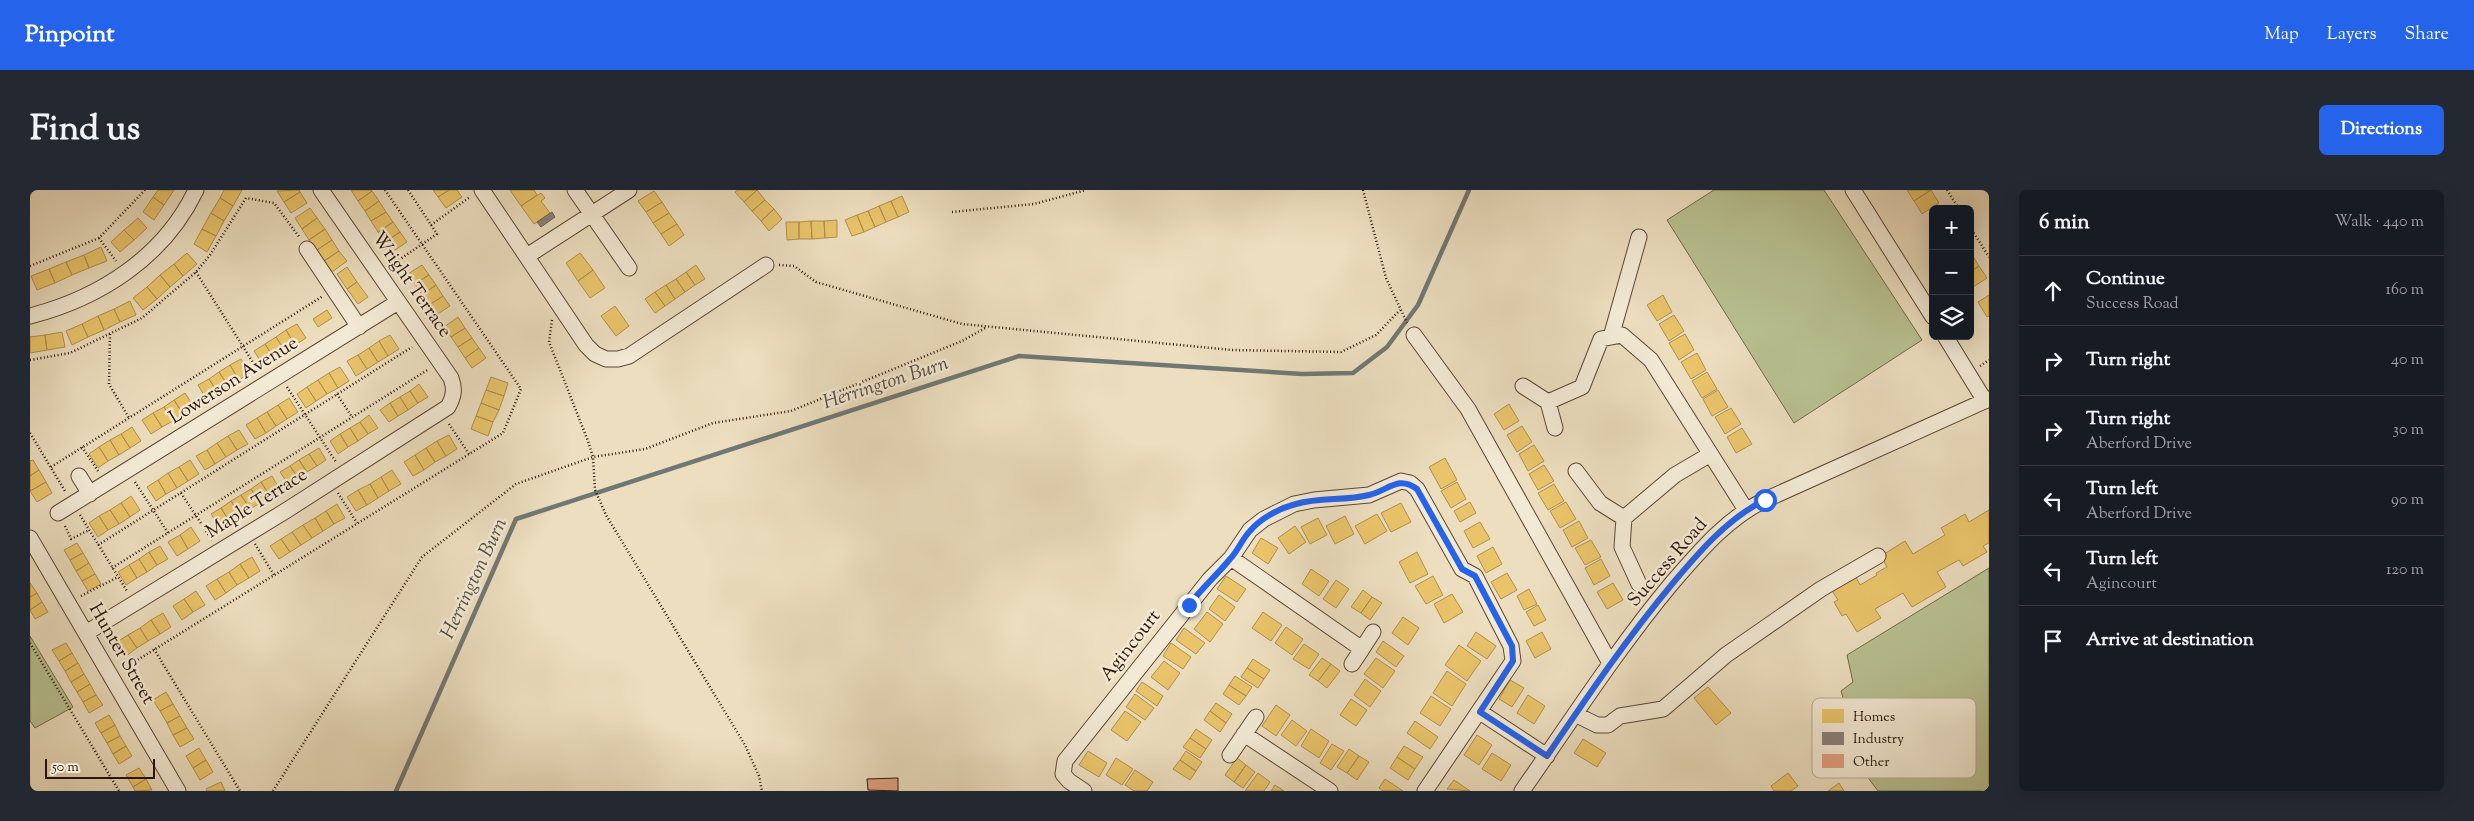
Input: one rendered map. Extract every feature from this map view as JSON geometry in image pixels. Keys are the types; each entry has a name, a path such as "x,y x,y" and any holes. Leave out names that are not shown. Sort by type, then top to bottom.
{"street":[{"path":"30,316 75,302 125,274 175,226 196,190"},
{"name":"Wright Terrace","path":"321,190 440,362 454,388 453,398 444,409"},
{"path":"575,190 629,268"},
{"path":"527,256 629,190"},
{"path":"1853,190 1929,311"},
{"path":"477,193 527,256 586,345 595,354 606,359 618,359 642,349 766,265"},
{"path":"1611,337 1639,237"},
{"path":"307,249 359,327"},
{"name":"Lowerson Avenue","path":"64,509 398,302"},
{"path":"1414,335 1468,409 1610,663"},
{"path":"1548,402 1582,387 1601,339 1622,335 1651,360 1709,455 1746,510"},
{"path":"1948,340 1987,400"},
{"path":"1523,386 1548,402 1554,428"},
{"name":"Success Road","path":"1522,791 1610,663 1690,562 1708,543 1746,510 1987,400"},
{"name":"Maple Terrace","path":"86,633 249,534 444,409"},
{"path":"1639,584 1622,544 1624,518 1675,475 1709,455"},
{"path":"1576,471 1600,503 1624,518"},
{"path":"78,476 90,494"},
{"name":"Agincourt","path":"1084,791 1069,781 1063,774 1065,761 1210,579 1231,558 1250,530 1264,519 1294,504 1314,500 1369,495 1401,481 1410,483 1417,489 1462,569 1475,576 1512,646 1513,661 1480,712"},
{"name":"Hunter Street","path":"30,538 178,791"},
{"path":"1576,714 1597,725 1608,725 1620,716 1663,709 1726,655 1821,590 1878,556"},
{"path":"1231,558 1362,649"},
{"path":"1352,664 1372,632"},
{"path":"1425,791 1480,712 1547,756"},
{"path":"1230,755 1256,716"},
{"path":"1244,734 1330,791"}],"path":[{"path":"30,266 99,238 145,190"},
{"path":"379,274 437,234 408,190"},
{"path":"952,212 1034,204 1086,190"},
{"path":"1363,190 1386,278 1404,318"},
{"path":"1947,190 1956,205"},
{"path":"431,225 477,193"},
{"path":"30,360 70,353 142,318 196,272 210,255 246,198 274,203 307,249"},
{"path":"1974,233 1989,257"},
{"path":"99,238 125,274"},
{"path":"766,265 794,266 816,282 962,324 1232,350 1341,352 1376,335 1400,310"},
{"path":"196,272 266,384"},
{"path":"51,467 333,289"},
{"path":"555,299 549,342 593,457 595,490 606,515 745,745 759,776 762,791"},
{"path":"273,791 422,557 516,484 593,457 645,448 713,423 791,411 962,340 987,327"},
{"path":"110,334 109,384 129,418"},
{"path":"98,545 424,340"},
{"path":"112,568 440,362"},
{"path":"280,376 344,474"},
{"path":"337,394 352,417"},
{"path":"444,409 469,454"},
{"path":"30,433 51,467 64,509 98,545 134,603"},
{"path":"82,447 107,483"},
{"path":"128,470 168,533"},
{"path":"331,482 357,523"},
{"path":"181,493 220,552"},
{"path":"249,534 274,575"},
{"path":"68,603 118,577"},
{"path":"30,642 119,791"},
{"path":"154,650 240,791"}],"green space":[{"path":"1714,190 1824,190 1922,340 1794,423 1667,220"},
{"path":"1989,568 1989,791 1878,791 1868,778 1976,778 1976,698 1843,698 1841,691 1853,682 1847,655"},
{"path":"30,636 73,707 35,728 30,721"}],"building: Homes":[{"path":"158,190 174,190 164,205 153,197"},
{"path":"224,190 242,190 233,206 220,198"},
{"path":"299,190 300,192 284,202 277,191"},
{"path":"351,190 371,190 372,191 358,201"},
{"path":"433,190 449,190 438,197"},
{"path":"449,190 457,190 462,197 446,208 438,197"},
{"path":"510,190 534,190 537,195 521,206"},
{"path":"738,190 757,190 744,202 735,192"},
{"path":"757,190 765,200 752,211 744,202"},
{"path":"1907,190 1931,190 1914,201"},
{"path":"1931,190 1939,203 1929,205 1929,209 1922,214 1914,201"},
{"path":"372,191 379,201 365,211 358,201"},
{"path":"654,191 662,202 646,212 638,201"},
{"path":"300,192 307,203 291,213 284,202"},
{"path":"541,193 545,198 541,201 550,213 534,224 521,206"},
{"path":"902,196 909,212 898,217 891,201"},
{"path":"153,197 164,205 154,220 143,212"},
{"path":"220,198 233,206 224,221 211,213"},
{"path":"765,200 774,209 761,221 752,211"},
{"path":"379,201 386,212 371,221 365,211"},
{"path":"891,201 898,217 886,222 879,206"},
{"path":"662,202 669,213 653,223 646,212"},
{"path":"879,206 886,222 875,227 868,211"},
{"path":"310,208 317,218 302,229 295,218"},
{"path":"774,209 782,219 769,231 761,221"},
{"path":"868,211 875,227 864,232 857,215"},
{"path":"386,212 393,222 378,232 371,221"},
{"path":"211,213 224,221 216,236 202,229"},
{"path":"669,213 677,224 661,234 653,223"},
{"path":"857,215 864,232 852,236 845,220"},
{"path":"138,218 147,228 134,240 124,230"},
{"path":"317,218 325,229 309,240 302,229"},
{"path":"837,220 837,237 825,238 824,221"},
{"path":"811,221 824,221 825,238 812,239"},
{"path":"811,221 812,239 799,239 799,222"},
{"path":"393,222 400,232 385,242 378,232"},
{"path":"786,222 799,222 799,239 787,240"},
{"path":"677,224 684,235 669,246 661,234"},
{"path":"202,229 216,236 207,252 194,244"},
{"path":"325,229 332,240 317,250 309,240"},
{"path":"124,230 134,240 120,252 111,242"},
{"path":"400,232 407,242 392,252 385,242"},
{"path":"332,240 339,251 324,261 317,250"},
{"path":"101,247 107,261 89,268 84,255"},
{"path":"339,251 347,261 332,272 324,261"},
{"path":"187,253 197,264 183,276 174,264"},
{"path":"580,253 593,270 578,281 566,263"},
{"path":"84,255 89,268 72,275 66,262"},
{"path":"1974,258 1979,266 1974,269"},
{"path":"66,262 72,275 55,283 49,269"},
{"path":"174,264 183,276 170,287 160,275"},
{"path":"422,265 429,275 415,284 408,274"},
{"path":"696,265 705,279 695,285 686,272"},
{"path":"1979,266 1987,278 1974,286 1974,269"},
{"path":"347,267 357,282 347,289 337,274"},
{"path":"49,269 55,283 37,290 31,276"},
{"path":"593,270 605,288 590,298 578,281"},
{"path":"686,272 695,285 685,292 676,279"},
{"path":"160,275 170,287 157,299 147,287"},
{"path":"429,275 436,285 422,295 415,284"},
{"path":"676,279 685,292 675,299 666,285"},
{"path":"357,282 368,297 358,304 347,289"},
{"path":"436,285 443,296 429,305 422,295"},
{"path":"666,285 675,299 665,306 655,292"},
{"path":"147,287 157,299 143,310 133,298"},
{"path":"655,292 665,306 655,313 645,299"},
{"path":"1663,295 1672,312 1657,321 1647,305"},
{"path":"1989,295 1989,316 1987,317 1978,302"},
{"path":"443,296 450,306 436,315 429,305"},
{"path":"130,301 136,315 120,322 114,309"},
{"path":"615,306 629,326 616,336 601,316"},
{"path":"114,309 120,322 104,330 98,316"},
{"path":"327,310 332,318 318,327 313,319"},
{"path":"1674,315 1684,331 1669,341 1659,324"},
{"path":"98,316 104,330 88,337 82,324"},
{"path":"458,317 465,328 451,337 444,327"},
{"path":"82,324 88,337 72,345 66,331"},
{"path":"297,324 306,338 295,345 286,330"},
{"path":"465,328 472,338 458,347 451,337"},
{"path":"286,330 295,345 285,351 276,337"},
{"path":"62,332 65,347 47,350 45,335"},
{"path":"1685,334 1694,350 1679,360 1669,343"},
{"path":"45,335 47,350 30,353 30,337"},
{"path":"390,335 399,349 388,356 379,341"},
{"path":"276,337 285,351 274,358 265,344"},
{"path":"472,338 479,348 465,358 458,347"},
{"path":"379,341 388,356 378,362 369,348"},
{"path":"265,344 274,358 263,365 254,351"},
{"path":"369,348 378,362 367,369 358,355"},
{"path":"479,348 486,358 472,368 465,358"},
{"path":"1697,353 1706,370 1691,379 1681,362"},
{"path":"358,355 367,369 356,376 347,361"},
{"path":"241,359 250,373 239,380 230,365"},
{"path":"230,365 239,380 228,386 219,372"},
{"path":"340,367 349,381 338,388 329,373"},
{"path":"219,372 228,386 218,393 209,379"},
{"path":"1707,372 1717,389 1702,398 1692,381"},
{"path":"329,373 338,388 327,394 318,380"},
{"path":"491,377 508,383 504,396 486,390"},
{"path":"209,379 218,393 207,400 198,385"},
{"path":"318,380 327,394 316,401 307,387"},
{"path":"419,384 428,397 418,403 410,391"},
{"path":"307,387 316,401 306,408 297,394"},
{"path":"486,390 504,396 499,410 481,403"},
{"path":"1718,390 1728,407 1712,416 1703,399"},
{"path":"410,391 418,403 408,410 400,397"},
{"path":"185,393 194,407 183,414 174,400"},
{"path":"400,397 408,410 398,416 390,403"},
{"path":"289,398 298,412 287,419 278,405"},
{"path":"174,400 183,414 173,421 164,407"},
{"path":"390,403 398,416 389,422 380,410"},
{"path":"481,403 499,410 493,422 476,416"},
{"path":"1509,404 1519,421 1504,430 1494,414"},
{"path":"278,405 287,419 276,426 267,412"},
{"path":"164,407 173,421 162,427 153,413"},
{"path":"1731,408 1741,424 1725,434 1715,417"},
{"path":"267,412 276,426 266,433 257,418"},
{"path":"153,413 162,427 151,434 142,420"},
{"path":"369,415 378,428 368,434 360,422"},
{"path":"476,416 493,422 488,436 471,429"},
{"path":"257,418 266,433 255,439 246,425"},
{"path":"360,422 368,434 358,441 350,428"},
{"path":"1522,426 1532,442 1517,452 1507,435"},
{"path":"132,427 141,441 130,448 121,434"},
{"path":"350,428 358,441 348,447 340,434"},
{"path":"1742,428 1752,444 1736,453 1727,437"},
{"path":"239,430 248,444 237,450 228,436"},
{"path":"121,434 130,448 119,455 110,440"},
{"path":"340,434 348,447 338,454 330,441"},
{"path":"449,435 457,449 446,456 437,441"},
{"path":"228,436 237,450 226,457 217,443"},
{"path":"110,440 119,455 108,461 99,447"},
{"path":"437,441 446,456 435,462 426,448"},
{"path":"217,443 226,457 215,464 207,450"},
{"path":"1534,445 1544,461 1528,471 1519,454"},
{"path":"99,447 108,461 98,468 89,454"},
{"path":"319,448 326,460 317,466 309,454"},
{"path":"426,448 435,462 424,470 415,455"},
{"path":"207,450 215,464 205,470 196,456"},
{"path":"309,454 317,466 307,472 299,460"},
{"path":"415,455 424,470 413,476 404,462"},
{"path":"1445,458 1457,480 1441,489 1429,467"},
{"path":"33,460 39,470 30,476 30,461"},
{"path":"190,460 199,474 188,481 179,467"},
{"path":"299,460 307,472 298,478 290,466"},
{"path":"1544,465 1554,481 1538,490 1529,474"},
{"path":"290,466 298,478 288,484 280,472"},
{"path":"179,467 188,481 177,488 168,473"},
{"path":"39,470 46,482 30,491 30,476"},
{"path":"392,470 401,484 389,491 381,477"},
{"path":"168,473 177,488 166,494 158,480"},
{"path":"272,476 280,490 270,496 261,482"},
{"path":"381,477 389,491 378,498 370,484"},
{"path":"158,480 166,494 156,501 147,487"},
{"path":"46,482 52,493 37,502 30,491"},
{"path":"261,482 270,496 260,503 251,489"},
{"path":"1457,482 1466,499 1451,508 1441,491"},
{"path":"370,484 378,498 367,505 358,490"},
{"path":"1554,484 1564,501 1548,510 1538,493"},
{"path":"251,489 260,503 250,509 241,495"},
{"path":"358,490 367,505 356,511 347,497"},
{"path":"241,495 250,509 240,515 231,501"},
{"path":"131,496 140,510 130,517 121,503"},
{"path":"231,501 240,515 230,522 221,508"},
{"path":"1470,502 1476,513 1460,522 1454,511"},
{"path":"1566,502 1576,519 1560,528 1550,511"},
{"path":"121,503 130,517 119,524 110,510"},
{"path":"1401,503 1411,522 1391,532 1381,513"},
{"path":"337,504 345,518 334,524 326,511"},
{"path":"221,508 230,522 220,528 211,514"},
{"path":"110,510 119,524 108,530 99,516"},
{"path":"1989,510 1989,543 1983,546 1987,552 1963,566 1959,560 1937,572 1946,587 1912,607 1903,593 1875,609 1881,618 1857,632 1846,614 1842,616 1834,602 1838,600 1831,589 1855,575 1860,585 1877,575 1876,573 1887,567 1881,556 1905,541 1913,554 1945,535 1941,528 1965,514 1969,522"},
{"path":"326,511 334,524 323,531 315,518"},
{"path":"1377,514 1387,531 1365,544 1355,526"},
{"path":"99,516 108,530 98,537 89,523"},
{"path":"1345,516 1354,534 1335,544 1326,526"},
{"path":"315,518 323,531 312,538 303,525"},
{"path":"1318,518 1327,535 1310,544 1301,527"},
{"path":"1579,521 1588,538 1572,547 1563,530"},
{"path":"1480,522 1490,539 1473,548 1464,531"},
{"path":"303,525 312,538 301,545 292,532"},
{"path":"1295,526 1306,542 1289,554 1278,538"},
{"path":"191,527 200,541 188,549 180,535"},
{"path":"292,532 301,545 290,552 281,539"},
{"path":"180,535 188,549 177,556 168,542"},
{"path":"1261,538 1278,548 1268,564 1252,553"},
{"path":"281,539 290,552 279,559 270,546"},
{"path":"1591,540 1601,557 1585,565 1575,548"},
{"path":"77,543 83,553 70,560 64,550"},
{"path":"160,546 168,559 157,565 149,552"},
{"path":"1493,547 1502,564 1486,573 1477,556"},
{"path":"149,552 157,565 147,572 139,559"},
{"path":"1417,552 1428,574 1410,583 1399,562"},
{"path":"83,553 89,563 76,571 70,560"},
{"path":"252,557 260,571 249,578 240,564"},
{"path":"139,559 147,572 137,578 129,565"},
{"path":"1601,559 1610,576 1594,585 1585,568"},
{"path":"89,563 95,574 82,581 76,571"},
{"path":"240,564 249,578 237,585 229,572"},
{"path":"129,565 137,578 126,585 118,572"},
{"path":"1311,569 1329,581 1319,596 1302,584"},
{"path":"229,572 237,585 226,593 217,579"},
{"path":"1507,573 1517,590 1501,599 1491,582"},
{"path":"95,574 101,584 88,591 82,581"},
{"path":"1226,576 1246,589 1237,602 1217,589"},
{"path":"1433,576 1443,595 1426,604 1415,586"},
{"path":"217,579 226,593 215,600 206,586"},
{"path":"1336,580 1349,589 1336,608 1323,599"},
{"path":"30,583 37,593 30,597"},
{"path":"1613,583 1623,600 1607,609 1597,592"},
{"path":"1529,589 1537,604 1524,610 1517,596"},
{"path":"1363,590 1372,597 1361,613 1351,607"},
{"path":"196,591 205,605 193,612 184,599"},
{"path":"37,593 42,602 30,610 30,597"},
{"path":"1452,594 1463,612 1444,623 1434,604"},
{"path":"1219,595 1235,607 1225,621 1209,609"},
{"path":"1372,597 1382,603 1370,620 1361,613"},
{"path":"184,599 193,612 182,620 173,606"},
{"path":"42,602 48,612 35,619 30,610"},
{"path":"1538,605 1546,620 1534,626 1526,612"},
{"path":"1207,612 1223,624 1210,642 1194,629"},
{"path":"1263,612 1282,625 1271,641 1252,628"},
{"path":"163,613 171,627 160,634 151,620"},
{"path":"1403,617 1419,628 1408,645 1392,633"},
{"path":"151,620 160,634 148,641 140,628"},
{"path":"1286,627 1303,639 1292,655 1275,643"},
{"path":"140,628 148,641 137,648 128,635"},
{"path":"1184,628 1205,643 1196,654 1176,640"},
{"path":"1476,632 1496,646 1487,659 1467,646"},
{"path":"1542,632 1551,649 1535,658 1526,641"},
{"path":"128,635 137,648 126,656 117,642"},
{"path":"1383,641 1404,656 1396,667 1376,652"},
{"path":"66,643 72,653 59,661 52,650"},
{"path":"1171,643 1191,657 1183,669 1163,656"},
{"path":"1304,644 1319,654 1309,669 1293,659"},
{"path":"1459,645 1481,661 1467,681 1445,665"},
{"path":"72,653 78,663 65,671 59,661"},
{"path":"1322,658 1331,664 1318,681 1309,675"},
{"path":"1376,658 1395,671 1383,688 1364,674"},
{"path":"1253,659 1270,670 1264,679 1247,668"},
{"path":"1164,661 1180,673 1168,690 1151,677"},
{"path":"78,663 84,674 71,682 65,671"},
{"path":"1331,664 1340,671 1327,688 1318,681"},
{"path":"1247,668 1264,679 1258,688 1241,677"},
{"path":"1447,671 1466,684 1452,706 1433,693"},
{"path":"84,674 90,684 77,692 71,682"},
{"path":"1235,676 1252,687 1246,696 1229,685"},
{"path":"1365,679 1381,691 1370,707 1354,695"},
{"path":"1510,680 1524,688 1512,707 1499,699"},
{"path":"1142,682 1163,696 1157,706 1136,691"},
{"path":"90,684 96,695 83,702 77,692"},
{"path":"1229,685 1246,696 1239,705 1223,694"},
{"path":"1708,687 1731,713 1716,725 1694,698"},
{"path":"166,692 173,704 160,711 153,700"},
{"path":"1135,694 1154,708 1145,720 1126,707"},
{"path":"96,695 103,705 89,713 83,702"},
{"path":"1528,695 1545,706 1534,724 1517,713"},
{"path":"1431,696 1451,709 1440,726 1420,713"},
{"path":"1351,699 1367,710 1356,726 1340,715"},
{"path":"1216,703 1232,714 1226,723 1210,711"},
{"path":"173,704 180,716 167,723 160,711"},
{"path":"1276,705 1290,715 1276,736 1262,726"},
{"path":"1125,711 1141,722 1127,741 1111,730"},
{"path":"1210,711 1226,723 1220,732 1204,720"},
{"path":"109,715 115,725 101,733 95,723"},
{"path":"180,716 187,728 173,735 167,723"},
{"path":"1292,720 1307,731 1296,746 1281,735"},
{"path":"1415,721 1438,737 1430,749 1407,733"},
{"path":"115,725 120,736 107,743 101,733"},
{"path":"187,728 194,739 180,747 173,735"},
{"path":"1196,729 1212,740 1206,749 1190,738"},
{"path":"1311,729 1329,741 1319,758 1301,746"},
{"path":"1477,735 1492,745 1479,765 1464,755"},
{"path":"120,736 126,746 113,754 107,743"},
{"path":"1190,738 1206,749 1200,758 1183,747"},
{"path":"1583,739 1606,753 1597,767 1574,753"},
{"path":"1332,744 1344,751 1331,770 1320,763"},
{"path":"126,746 132,756 119,764 113,754"},
{"path":"1404,746 1423,757 1415,769 1397,757"},
{"path":"199,748 206,760 193,768 186,756"},
{"path":"1349,749 1359,756 1347,773 1337,767"},
{"path":"1088,751 1107,763 1099,777 1079,765"},
{"path":"1186,751 1202,762 1196,771 1180,760"},
{"path":"1492,753 1511,765 1501,781 1482,769"},
{"path":"1359,756 1369,762 1357,780 1347,773"},
{"path":"1397,757 1415,769 1408,780 1390,768"},
{"path":"1116,758 1133,769 1122,785 1106,775"},
{"path":"1237,758 1246,765 1234,782 1225,775"},
{"path":"206,760 213,772 200,780 193,768"},
{"path":"1180,760 1196,771 1190,780 1173,769"},
{"path":"1246,765 1255,772 1243,788 1234,782"},
{"path":"139,768 146,779 133,787 126,775"},
{"path":"1135,770 1153,782 1147,791 1134,791 1125,785"},
{"path":"1258,773 1270,782 1264,791 1245,791"},
{"path":"1788,773 1798,786 1791,791 1774,791 1771,786"},
{"path":"146,779 152,790 135,791 133,787"},
{"path":"1385,779 1403,791 1383,791 1379,788"},
{"path":"1454,780 1470,791 1447,789"},
{"path":"221,782 225,791 207,791 206,789"},
{"path":"1839,783 1844,791 1828,791"},
{"path":"1275,785 1284,791 1271,791"}],"building: Industry":[{"path":"552,212 555,217 541,227 537,222"}],"building: Other":[{"path":"898,778 898,791 868,790 867,779"}],"waterway":[{"name":"Herrington Burn","path":"396,791 516,519 1019,356 1302,374 1353,373 1387,347 1418,305 1469,190"}],"route":[{"path":"1189,605 1210,579 1231,558 1250,530 1264,519 1294,504 1314,500 1369,495 1401,481 1410,483 1417,489 1462,569 1475,576 1512,646 1513,661 1480,712 1547,756 1610,663 1684,569 1732,521 1754,505 1765,500"}]}
